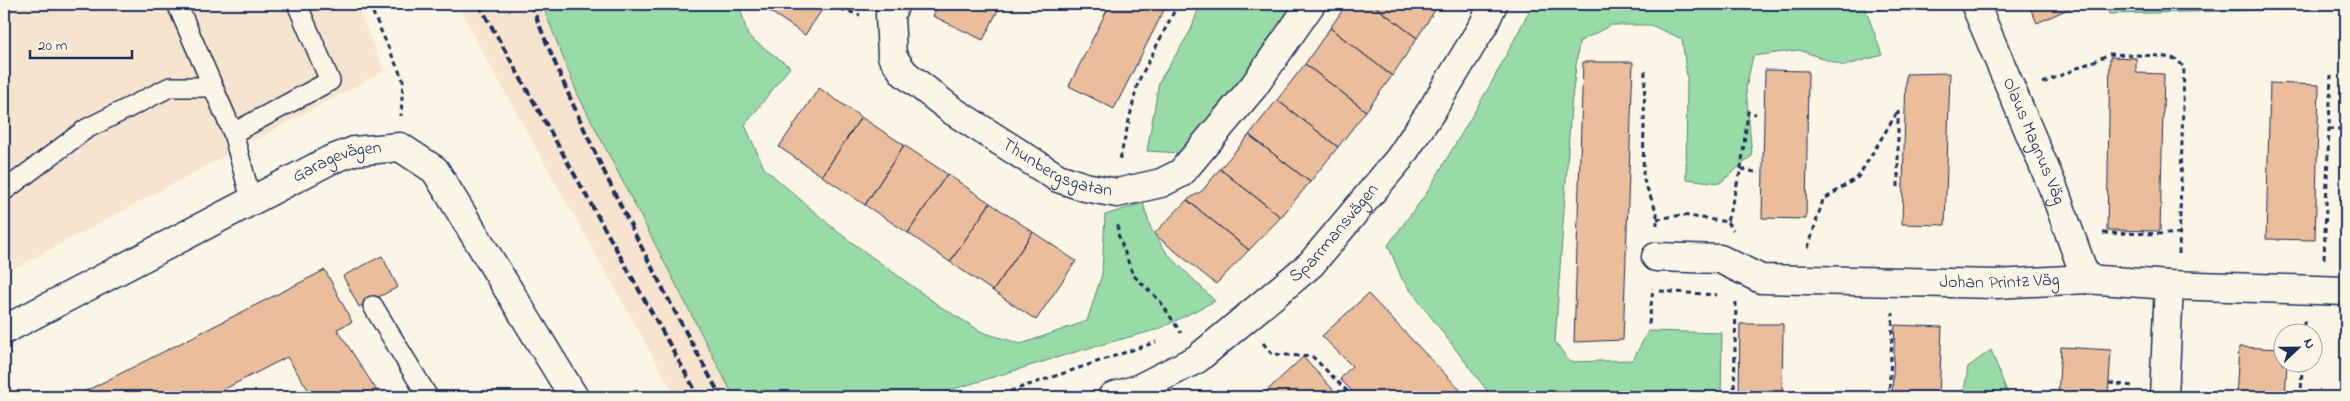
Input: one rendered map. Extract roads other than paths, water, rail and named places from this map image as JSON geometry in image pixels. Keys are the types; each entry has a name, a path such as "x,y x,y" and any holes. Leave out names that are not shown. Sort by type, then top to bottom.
{"street":[{"name":"Thunbergsgatan","path":"895,4 890,15 892,56 904,73 953,111 1058,178 1085,187 1117,193 1161,183 1181,173 1254,86 1311,4"},
{"name":"Sparrmansvägen","path":"1112,397 1139,393 1197,359 1245,321 1311,264 1399,160 1484,24 1493,4"},
{"name":"Olaus Magnus Väg","path":"1975,4 2054,190 2086,280"},
{"name":"Garagevägen","path":"4,330 330,160 354,151 400,147 434,170 574,397"},
{"name":"Johan Printz Väg","path":"1656,257 1720,259 1761,279 1997,284 2086,280 2346,291"},
{"path":"2164,397 2169,285"}],"lane":[{"path":"177,4 233,133 251,200"},
{"path":"233,133 330,81 297,4"},
{"path":"4,192 86,129 170,87 213,87"},
{"path":"373,306 428,397"}],"railway":[{"path":"479,4 699,397"},
{"path":"531,4 573,105 620,204 669,301 721,397"}]}
